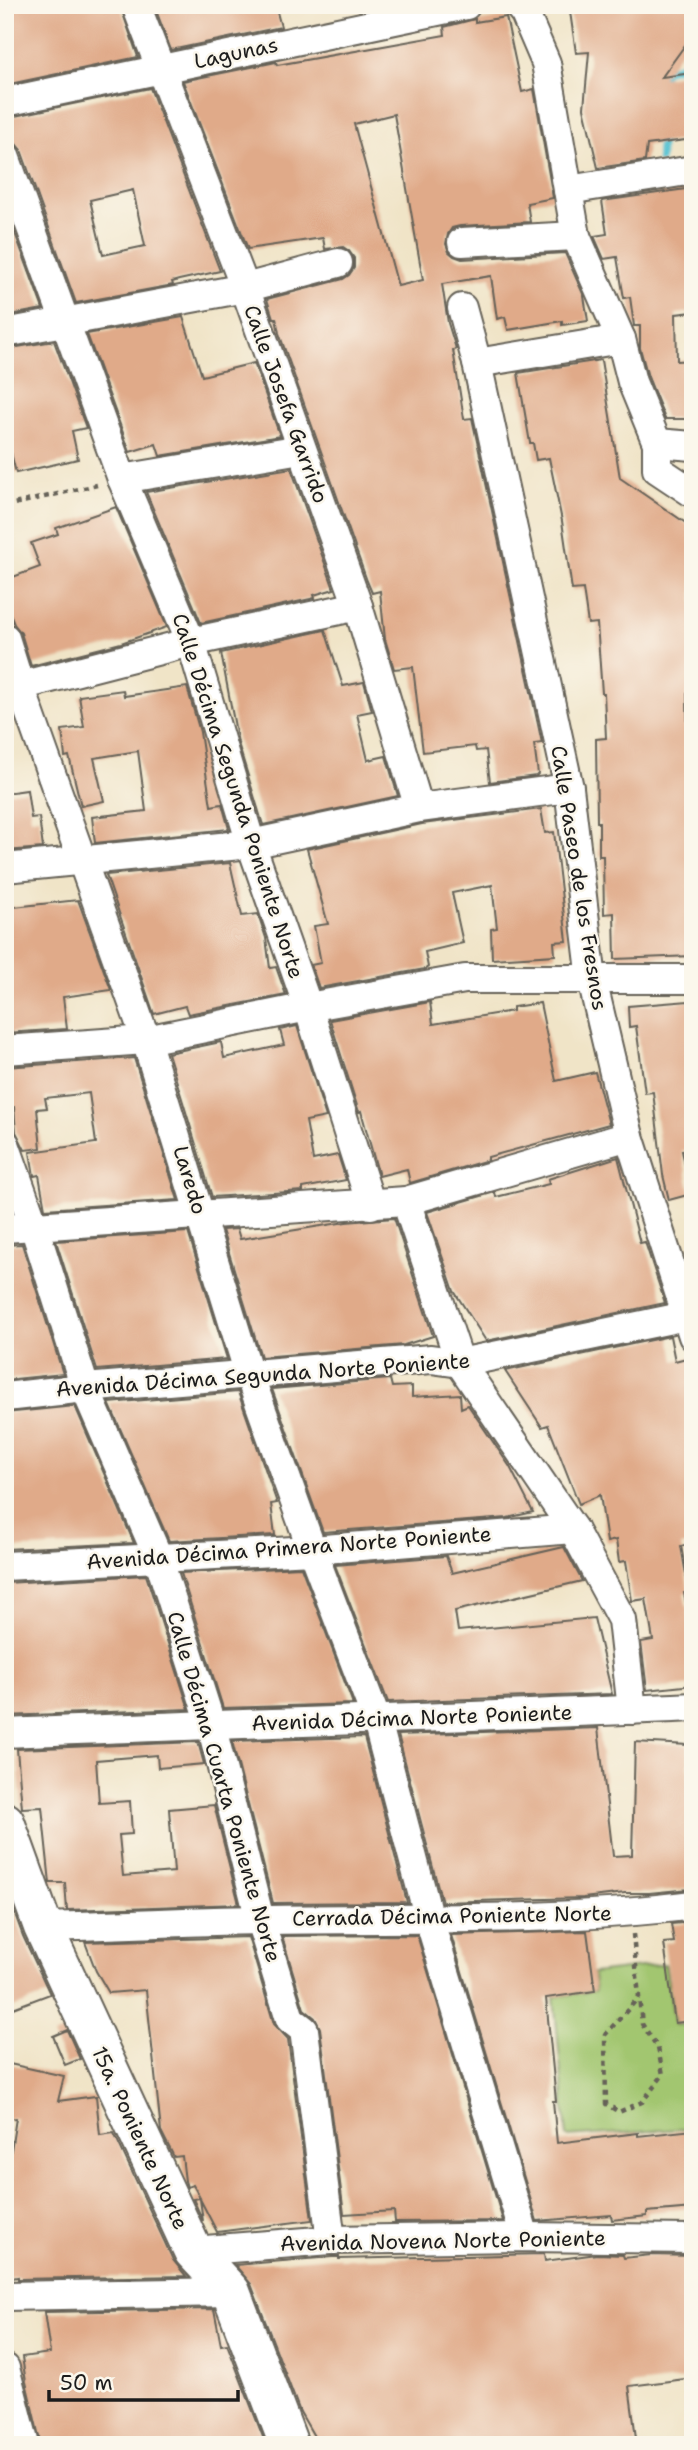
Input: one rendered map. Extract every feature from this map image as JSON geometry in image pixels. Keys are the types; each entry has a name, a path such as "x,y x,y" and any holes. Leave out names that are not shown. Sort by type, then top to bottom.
{"street":[{"name":"Calle Josefa Garrido","path":"136,5 244,288 358,606 419,808"},
{"name":"Lagunas","path":"5,102 466,5"},
{"path":"518,5 526,14 546,63 576,236 621,339 632,382 657,443 657,469 693,493"},
{"name":"Calle Décima Segunda Poniente Norte","path":"5,156 122,479 191,642 251,844 308,1007 371,1205"},
{"path":"568,190 693,170"},
{"path":"461,242 576,236"},
{"path":"5,332 244,288 338,263"},
{"name":"Calle Paseo de los Fresnos","path":"462,308 477,363 569,788 592,980 629,1136 689,1326"},
{"path":"477,363 621,339"},
{"path":"657,443 693,446"},
{"path":"122,479 301,449"},
{"path":"13,687 191,642 358,606"},
{"name":"Laredo","path":"5,638 13,687 82,862 146,1040 249,1374 377,1721 429,1919 525,2237"},
{"path":"5,868 251,844 419,808 569,788"},
{"path":"5,1050 146,1040 465,979 693,979"},
{"path":"5,1228 406,1201 629,1136"},
{"name":"Calle Décima Cuarta Poniente Norte","path":"5,1144 85,1388 158,1557 211,1724 260,1920 290,2019 304,2031 331,2240"},
{"path":"406,1201 460,1363 573,1529 622,1620 632,1710"},
{"name":"Avenida Décima Segunda Norte Poniente","path":"5,1397 431,1359 460,1363 689,1326"},
{"name":"Avenida Décima Primera Norte Poniente","path":"5,1566 312,1550 573,1529"},
{"name":"Avenida Décima Norte Poniente","path":"5,1733 693,1707"},
{"name":"15a. Poniente Norte","path":"5,1822 43,1927 193,2251 231,2292 289,2445"},
{"name":"Cerrada Décima Poniente Norte","path":"43,1927 631,1913 693,1905"},
{"name":"Avenida Novena Norte Poniente","path":"193,2251 331,2240 525,2237 693,2239"},
{"path":"5,2296 231,2292"},
{"path":"5,2368 25,2445"}],"path":[{"path":"5,506 122,479"},
{"path":"631,1913 642,2024 657,2048 663,2075 642,2102 619,2112 606,2104 605,2035 639,1997"}],"green space":[{"path":"665,1964 675,2025 693,2024 693,2128 567,2137 554,1997 595,1991 593,1973"}],"building":[{"path":"5,5 120,5 138,57 5,85"},
{"path":"154,5 275,5 281,27 171,50"},
{"path":"569,5 693,5 693,34 662,77 693,73 693,139 647,145 645,161 598,168 584,108 589,52 576,53"},
{"path":"506,17 522,92 534,89 553,198 527,203 530,222 452,228 446,244 449,252 462,259 565,253 584,296 588,321 562,325 562,321 508,330 505,317 497,319 491,276 442,284 448,323 456,349 453,350 464,419 472,418 542,743 534,744 538,774 536,776 490,782 486,750 476,751 475,746 423,752 413,667 394,669 385,639 380,591 372,593 367,581 276,318 273,318 267,299 343,279 354,268 354,258 343,247 325,249 323,238 248,249 183,81 276,62 277,65 445,35 444,27 475,19 475,22","holes":["394,114 423,280 398,286 354,124"]},
{"path":"150,88 220,271 172,282 173,285 76,303 21,150 10,140 5,118","holes":["133,190 145,246 103,255 90,200"]},
{"path":"693,188 693,312 676,314 677,361 693,360 693,419 665,419 640,348 640,326 634,326 630,297 624,298 617,257 604,259 594,236 607,234 602,201"},
{"path":"5,206 43,309 5,316"},
{"path":"183,317 202,376 254,363 280,436 160,456 156,444 130,452 87,334"},
{"path":"54,341 86,428 72,431 78,459 16,473 5,428 5,349"},
{"path":"601,360 620,478 693,528 693,693 687,693 688,755 691,755 693,780 690,855 693,854 693,956 615,959 614,913 604,914 603,856 599,856 597,822 596,739 606,738 597,623 588,624 583,589 572,590 549,458 536,460 533,443 530,443 518,373"},
{"path":"291,468 334,589 314,595 315,598 201,623 146,492"},
{"path":"116,507 167,627 121,643 31,666 21,633 14,624 5,601 5,580 40,567 31,543 58,534 56,528"},
{"path":"325,630 343,686 364,682 372,711 357,714 368,760 386,756 398,796 263,825 238,743 221,653"},
{"path":"187,687 200,732 211,806 222,804 229,829 95,843 92,817 146,811 138,751 94,758 104,801 81,806 69,756 65,757 62,730 84,727 79,696 123,690 124,696"},
{"path":"27,790 31,818 39,817 43,848 5,851 5,793"},
{"path":"541,809 545,833 554,832 567,941 554,942 555,955 492,959 491,929 497,928 492,885 452,893 463,943 425,952 428,967 425,969 319,988 311,965 321,963 314,926 328,924 307,849 422,824"},
{"path":"230,863 242,916 258,914 266,938 270,968 276,967 286,995 188,1014 185,1006 154,1014 106,875"},
{"path":"78,900 111,990 63,997 67,1029 5,1033 5,908"},
{"path":"430,1002 433,1024 513,1011 513,1007 540,1003 556,1081 595,1072 609,1124 488,1157 488,1160 410,1183 407,1169 379,1176 361,1111 359,1112 330,1020"},
{"path":"693,1002 693,1150 682,1151 691,1194 669,1200 663,1175 653,1092 645,1093 636,1026 629,1027 628,1006"},
{"path":"297,1026 326,1117 306,1121 313,1160 338,1155 346,1180 303,1188 303,1191 212,1197 168,1053 221,1042 224,1058 284,1045 280,1030"},
{"path":"134,1058 178,1200 45,1209 39,1175 34,1176 30,1152 96,1143 89,1093 45,1098 47,1108 37,1109 41,1148 25,1150 16,1132 14,1107 5,1108 5,1067"},
{"path":"618,1157 640,1243 645,1242 665,1303 486,1341 454,1291 427,1212 495,1192 496,1197 549,1184 548,1179"},
{"path":"394,1218 433,1336 404,1345 261,1357 222,1230 237,1229 240,1239 346,1222"},
{"path":"188,1232 227,1359 97,1370 56,1241"},
{"path":"22,1244 63,1374 5,1380 5,1245"},
{"path":"670,1336 675,1361 690,1357 693,1367 693,1543 681,1546 689,1592 684,1593 693,1637 693,1685 647,1690 641,1642 653,1640 646,1599 632,1601 626,1561 619,1562 616,1540 607,1542 600,1495 579,1504 548,1425 542,1427 505,1371"},
{"path":"390,1379 392,1387 412,1386 412,1397 460,1394 461,1408 468,1405 510,1467 533,1512 507,1518 323,1532 272,1389"},
{"path":"238,1392 277,1503 271,1504 275,1535 169,1541 109,1403"},
{"path":"75,1406 134,1543 5,1549 5,1413"},
{"path":"564,1547 582,1581 455,1611 458,1631 594,1618 612,1694 388,1702 335,1565 446,1556 452,1573"},
{"path":"301,1567 353,1704 223,1708 181,1573"},
{"path":"146,1575 189,1709 5,1716 5,1583"},
{"path":"598,1728 613,1856 632,1855 635,1742 688,1745 690,1889 583,1898 442,1902 398,1735"},
{"path":"364,1737 407,1902 273,1903 232,1741"},
{"path":"198,1742 204,1764 158,1768 157,1755 96,1760 99,1803 130,1801 132,1834 119,1835 123,1876 174,1872 169,1809 214,1805 239,1904 67,1910 65,1883 50,1883 42,1807 22,1808 17,1749"},
{"path":"5,1887 23,1936 50,1994 5,2011"},
{"path":"693,1922 693,2021 675,2023 664,1943 674,1942 671,1924"},
{"path":"587,1931 595,1991 546,1998 556,2101 553,2101 557,2143 638,2133 638,2136 693,2130 693,2208 647,2212 647,2216 612,2220 611,2215 537,2221 451,1935"},
{"path":"417,1935 503,2221 395,2222 394,2211 344,2214 320,2028 315,2018 304,2009 282,1936"},
{"path":"248,1937 274,2024 288,2039 312,2220 217,2232 200,2199 203,2221 193,2199 200,2198 193,2185 187,2187 185,2181 182,2156 174,2157 161,2131 146,1990 109,1993 96,1971 85,1942"},
{"path":"67,2030 80,2059 65,2065 53,2036"},
{"path":"5,2063 64,2076 58,2101 96,2096 100,2135 114,2133 173,2260 186,2276 5,2279 5,2157 10,2157 16,2118 5,2119"},
{"path":"544,2254 545,2261 597,2254 623,2255 624,2258 651,2255 693,2256 693,2378 629,2386 637,2445 595,2445 594,2442 568,2445 319,2445 300,2412 251,2284 235,2265 332,2257"},
{"path":"214,2309 221,2345 227,2344 266,2445 41,2445 22,2357 50,2353 44,2312"}],"waterway":[{"path":"663,76 663,71 693,62"},
{"path":"660,159 661,134"}]}
